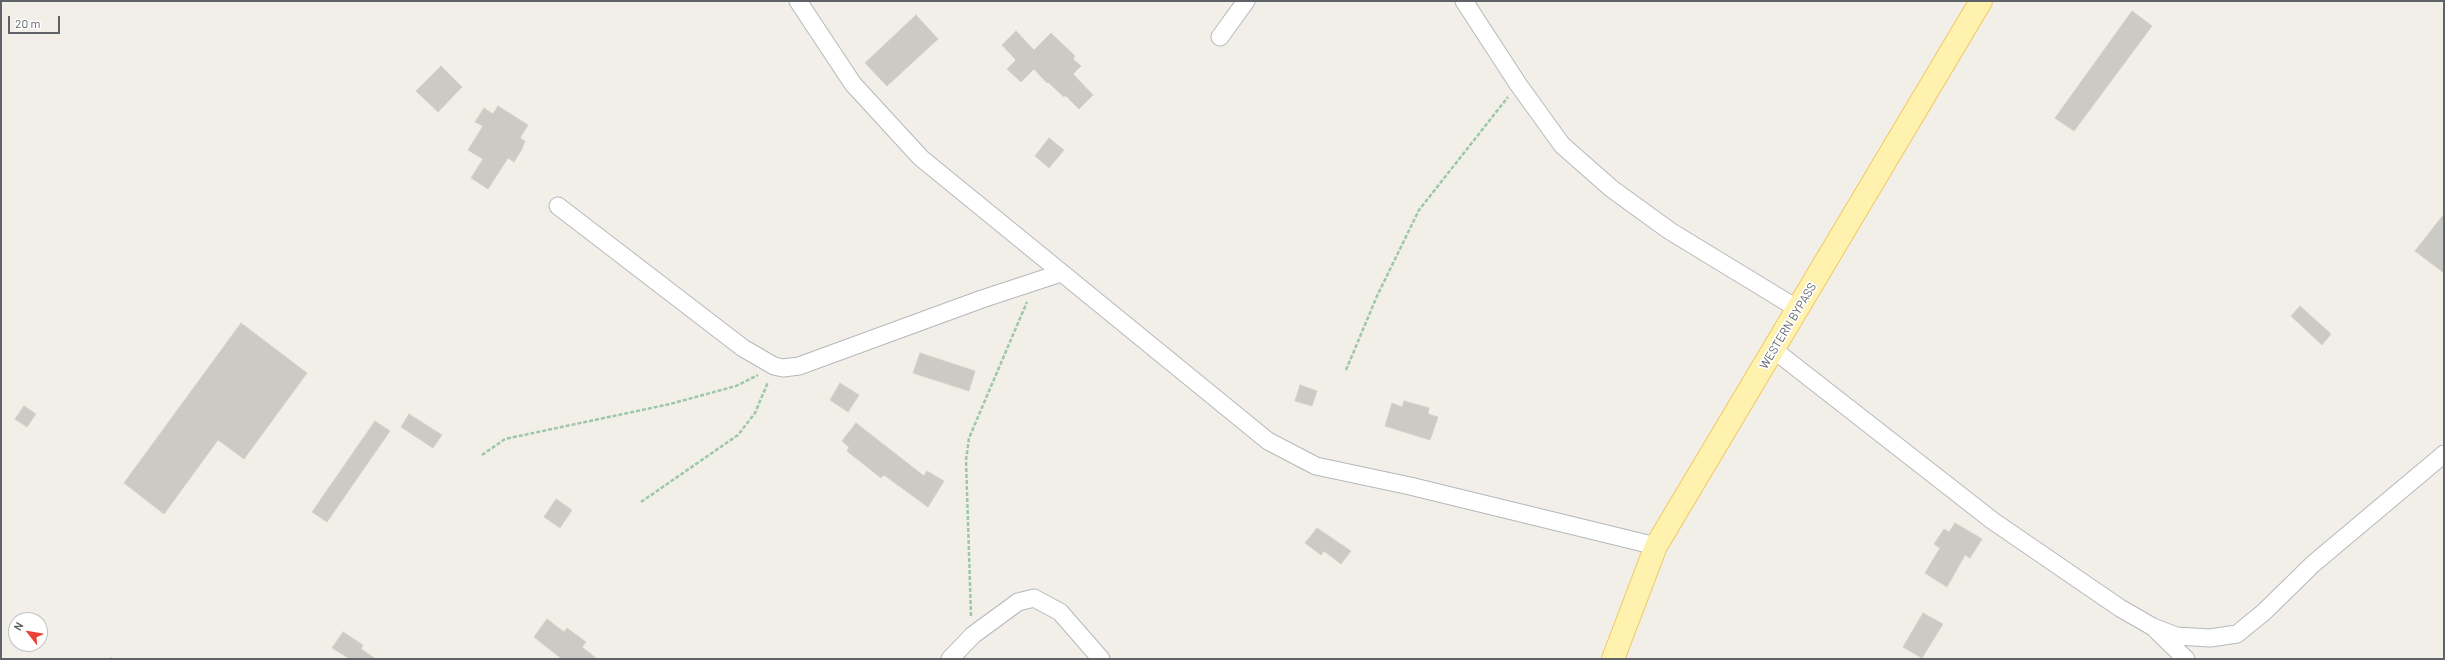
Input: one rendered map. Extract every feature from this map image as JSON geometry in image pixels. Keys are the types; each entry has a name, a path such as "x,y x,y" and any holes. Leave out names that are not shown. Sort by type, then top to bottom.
{"main road":[{"name":"WESTERN BYPASS","path":"1613,659 1656,546 1981,1"}],"street":[{"path":"798,1 853,84 882,118 921,158 1061,274 1268,440 1316,466 1403,484 1656,546"},
{"path":"1220,37 1246,1"},
{"path":"1464,1 1518,84 1562,145 1612,189 1670,231 1798,309"},
{"path":"558,206 743,348 774,366 783,368 799,366 982,299 1061,274"},
{"path":"1774,350 1993,521 2058,564 2082,583 2153,627 2176,636 2210,638 2237,634 2264,612 2313,564 2444,454"},
{"path":"950,659 973,635 1018,602 1034,598 1060,612 1101,659"},
{"path":"2153,627 2186,659"}],"path":[{"path":"1346,370 1376,296 1419,210 1518,84"},
{"path":"973,635 968,568 966,460 969,438 1035,283"},
{"path":"482,455 505,439 670,404 722,390 736,386 774,366"},
{"path":"641,502 738,435 755,413 774,366"}],"building":[{"path":"2132,11 2152,26 2074,131 2055,118"},
{"path":"916,15 938,39 887,86 865,63"},
{"path":"1016,31 1034,50 1051,33 1075,56 1073,59 1081,66 1073,74 1093,95 1079,109 1065,95 1064,97 1048,82 1047,83 1034,69 1021,82 1007,69 1016,60 1002,45"},
{"path":"441,66 462,87 438,112 416,91"},
{"path":"498,106 528,125 520,138 525,141 522,149 514,162 508,158 488,189 471,178 483,159 468,150 483,126 475,122 484,108 493,114"},
{"path":"1049,138 1064,150 1049,168 1035,156"},
{"path":"2444,214 2444,273 2415,251"},
{"path":"2300,306 2331,334 2322,345 2291,316"},
{"path":"241,323 307,373 244,459 218,440 164,514 124,483"},
{"path":"920,353 975,371 969,391 913,373"},
{"path":"840,383 859,395 848,412 830,400"},
{"path":"1300,385 1317,391 1312,406 1295,401"},
{"path":"1404,401 1429,408 1428,414 1438,417 1430,440 1385,426 1392,403 1402,407"},
{"path":"24,406 36,414 27,427 15,419"},
{"path":"409,414 442,435 433,448 401,427"},
{"path":"375,421 390,431 327,522 312,512"},
{"path":"856,423 924,476 927,471 944,481 928,507 884,475 881,478 847,451 849,447 842,441"},
{"path":"556,499 572,510 560,528 544,517"},
{"path":"1955,523 1982,539 1970,558 1965,555 1947,587 1925,573 1940,548 1934,544 1944,529 1949,532"},
{"path":"1317,528 1351,551 1341,564 1324,551 1321,555 1305,543"},
{"path":"1923,613 1943,624 1922,658 1903,647"},
{"path":"547,619 564,632 567,628 586,642 582,647 597,659 562,659 534,637"},
{"path":"343,632 363,645 361,649 376,659 350,659 332,648"}]}
